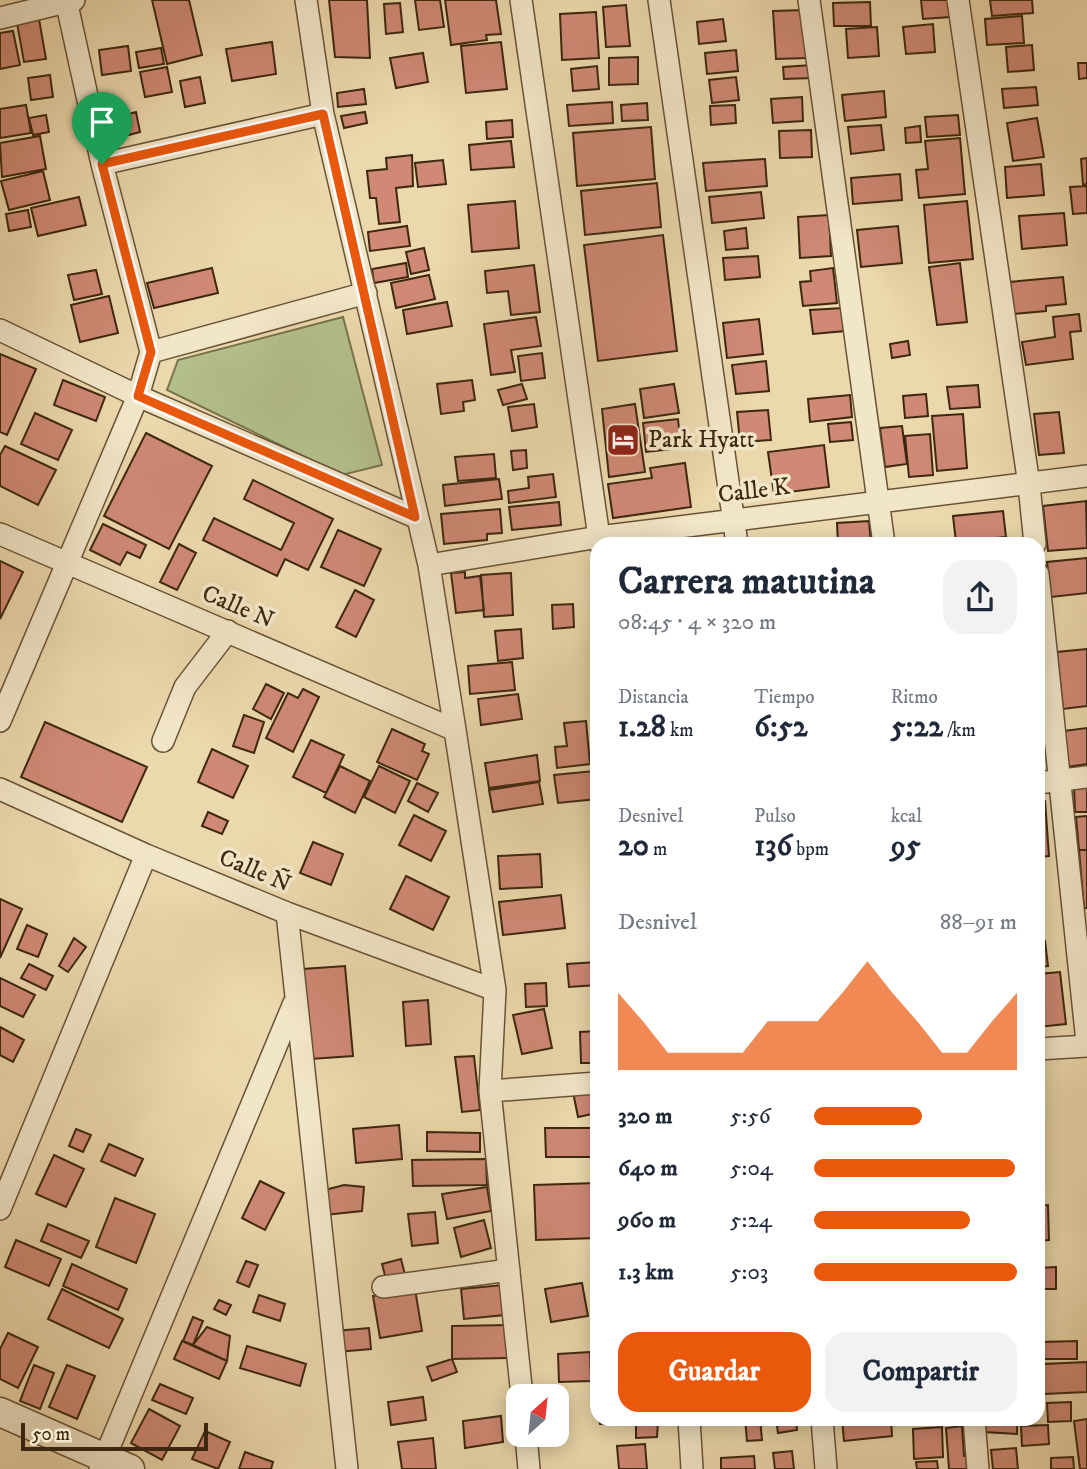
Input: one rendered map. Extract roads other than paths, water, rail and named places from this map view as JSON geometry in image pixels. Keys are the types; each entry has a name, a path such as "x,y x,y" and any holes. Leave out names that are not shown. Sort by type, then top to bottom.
{"street":[{"path":"306,0 323,114 415,517 429,565 455,730 495,990 491,1091 521,1384"},
{"path":"521,0 598,537"},
{"path":"659,0 736,537"},
{"path":"808,0 883,537"},
{"path":"958,0 1034,537"},
{"path":"0,18 69,1 102,164 151,352 138,396 0,721"},
{"path":"102,164 323,114"},
{"path":"151,352 366,293"},
{"path":"0,330 138,396 415,517"},
{"name":"Calle K","path":"625,537 735,520 1087,476"},
{"name":"Calle N","path":"0,534 455,730"},
{"name":"Calle K","path":"429,565 590,542"},
{"path":"163,741 186,687 228,631"},
{"path":"1045,720 1048,782 1087,1044 1045,1048"},
{"path":"1048,782 1087,777"},
{"name":"Calle Ñ","path":"0,789 146,855 287,913 495,990"},
{"path":"0,1209 146,855"},
{"path":"287,913 347,1469"},
{"path":"0,1412 112,1465 295,1001"},
{"path":"491,1091 590,1084"},
{"path":"383,1287 509,1270"},
{"path":"689,1426 692,1469"},
{"path":"823,1426 826,1469"},
{"path":"975,1426 978,1469"},
{"path":"527,1447 529,1469"}],"place":[{"name":"Park Hyatt","path":"623,440"}]}
